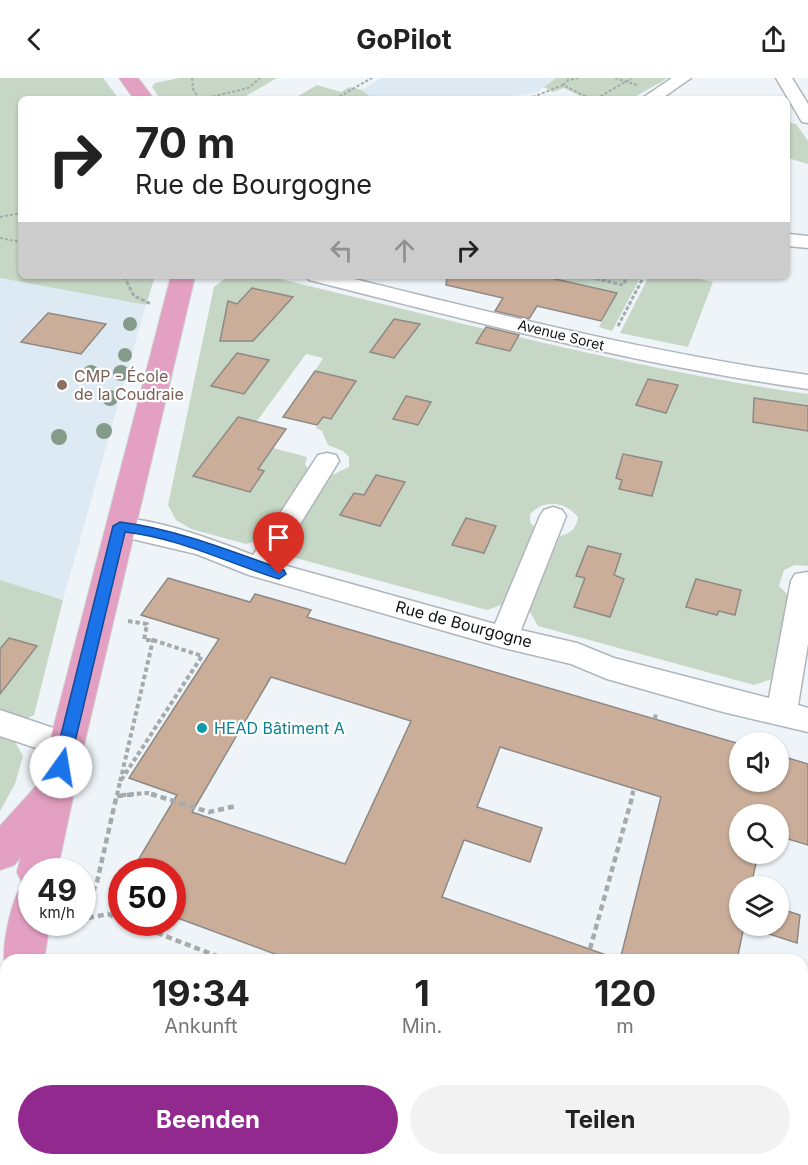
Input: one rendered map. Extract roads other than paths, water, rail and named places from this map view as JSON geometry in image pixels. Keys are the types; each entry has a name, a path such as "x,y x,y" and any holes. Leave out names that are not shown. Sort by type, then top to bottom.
{"main road":[{"path":"128,78 142,96"},
{"path":"40,858 66,745 182,279"},
{"path":"0,853 56,789"},
{"path":"24,954 27,936"}],"street":[{"path":"654,96 683,78"},
{"path":"786,79 808,118"},
{"path":"790,240 808,242"},
{"name":"Avenue Soret","path":"328,279 616,348 726,370 808,382"},
{"path":"259,568 327,461"},
{"path":"504,637 553,516"},
{"name":"Rue de Bourgogne","path":"120,526 142,529 205,547 259,568 504,637 577,654 607,667 723,700 795,716"},
{"path":"795,716 805,581"},
{"path":"0,723 66,745"}],"place":[{"name":"CMP - École de la Coudraie","path":"62,385"},
{"name":"HEAD Bâtiment A","path":"202,728"}]}
